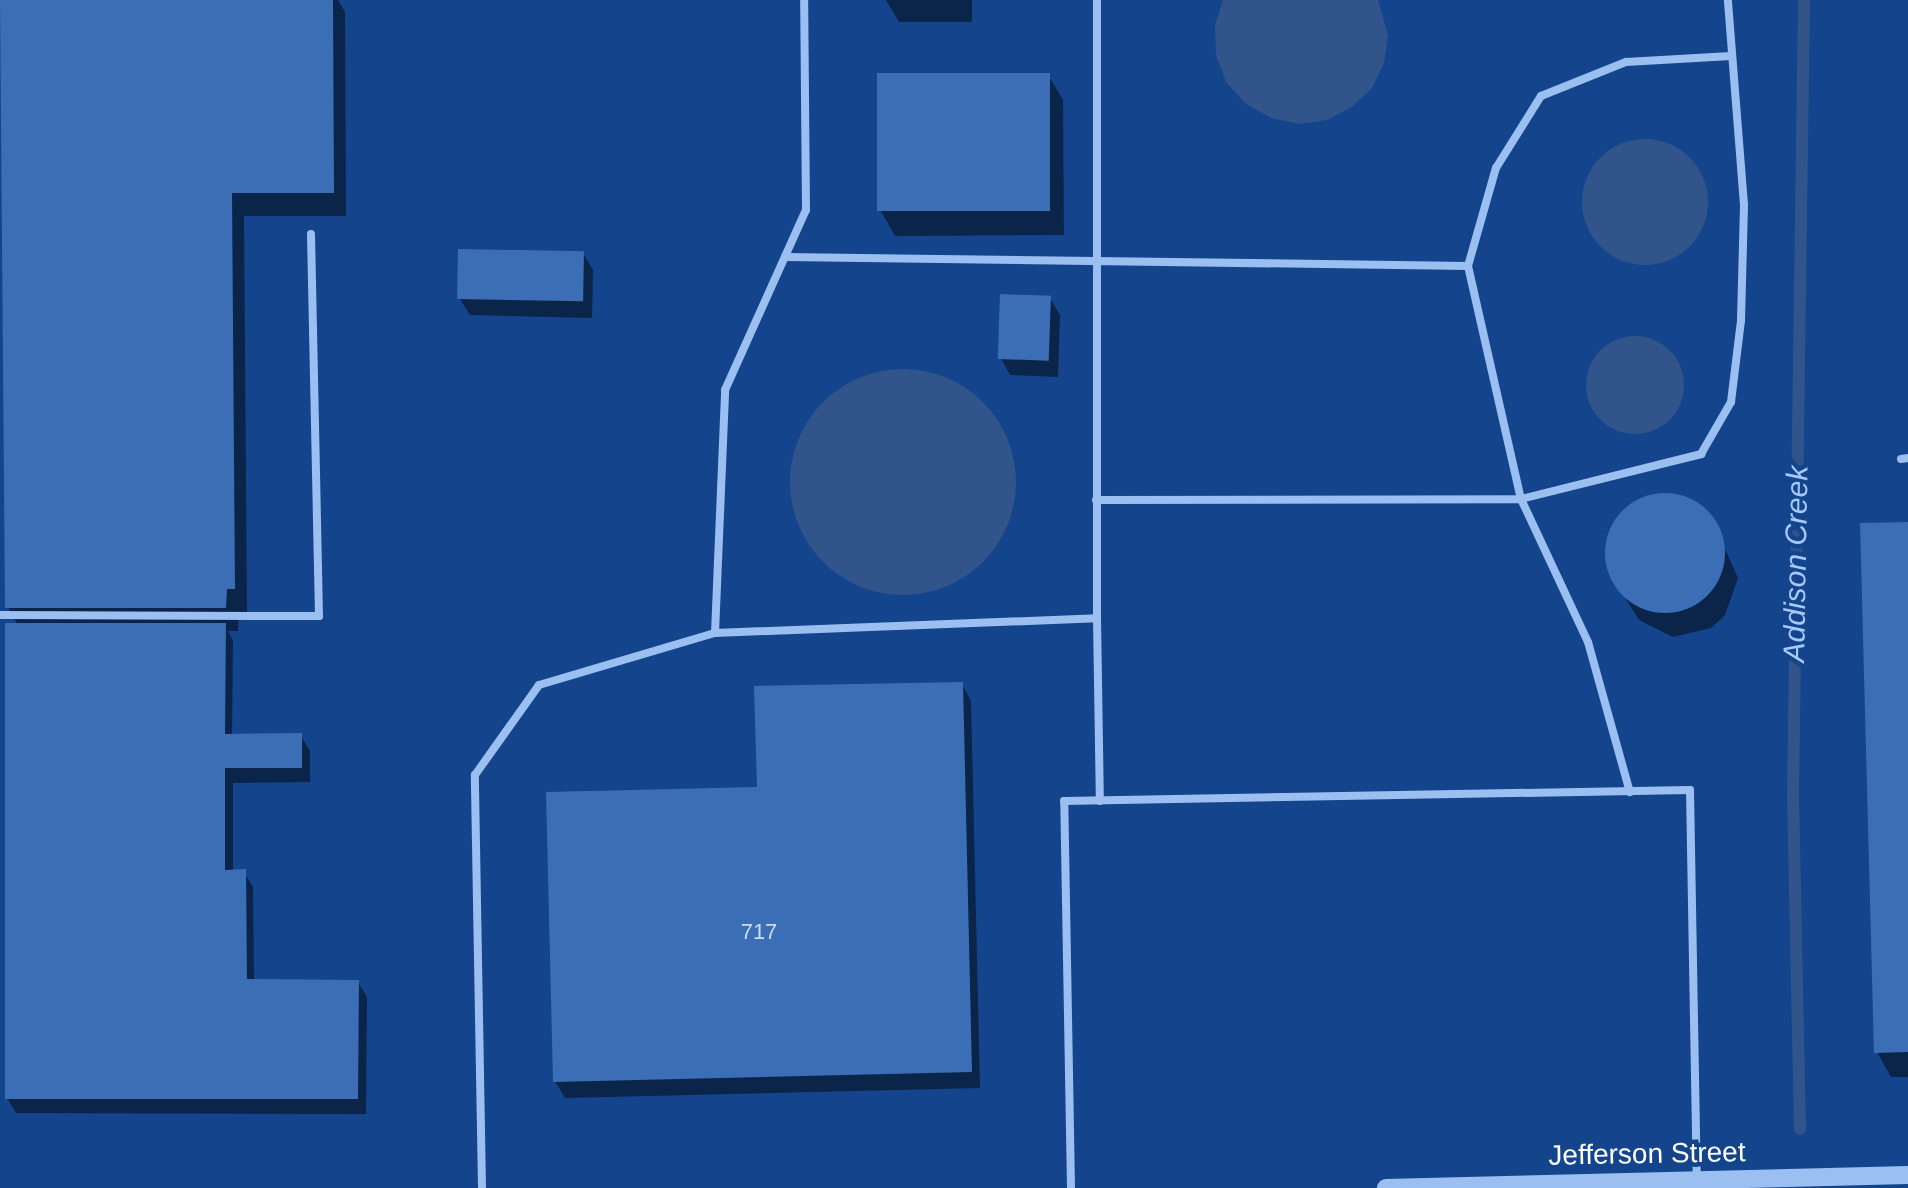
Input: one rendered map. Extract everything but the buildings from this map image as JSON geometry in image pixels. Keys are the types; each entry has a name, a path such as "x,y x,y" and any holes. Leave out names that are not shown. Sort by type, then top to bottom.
{"street":[{"name":"Jefferson Street","path":"1386,1188 1908,1175"}],"lane":[{"path":"715,633 725,390 806,210 804,0"},
{"path":"1096,0 1100,801"},
{"path":"1096,500 1520,499 1701,454 1731,402 1741,320 1744,205 1728,0"},
{"path":"1630,792 1588,642 1520,499 1468,266 1496,168 1542,96 1626,62 1731,56"},
{"path":"0,615 319,616 311,234"},
{"path":"785,257 1095,258 1468,266"},
{"path":"482,1188 475,776 540,685 715,633 1097,618"},
{"path":"1071,1188 1064,802 1690,790 1697,1180"}],"water":[{"path":"1223,0 1378,0 1388,35 1384,63 1372,88 1352,107 1327,120 1300,124 1271,118 1246,104 1226,82 1216,55 1215,25"},
{"path":"1645,139 1669,144 1689,158 1703,178 1708,202 1703,226 1689,246 1669,260 1645,265 1621,260 1601,246 1587,226 1582,202 1587,178 1601,158 1621,144"},
{"path":"1635,336 1654,340 1670,350 1680,366 1684,385 1680,404 1670,420 1654,430 1635,434 1616,430 1600,420 1590,404 1586,385 1590,366 1600,350 1616,340"},
{"path":"903,369 946,377 983,402 1008,439 1016,482 1008,525 983,562 946,587 903,595 860,587 823,562 798,525 790,482 798,439 823,402 860,377"}],"waterway":[{"name":"Addison Creek","path":"1800,1129 1793,797 1804,0"}]}
